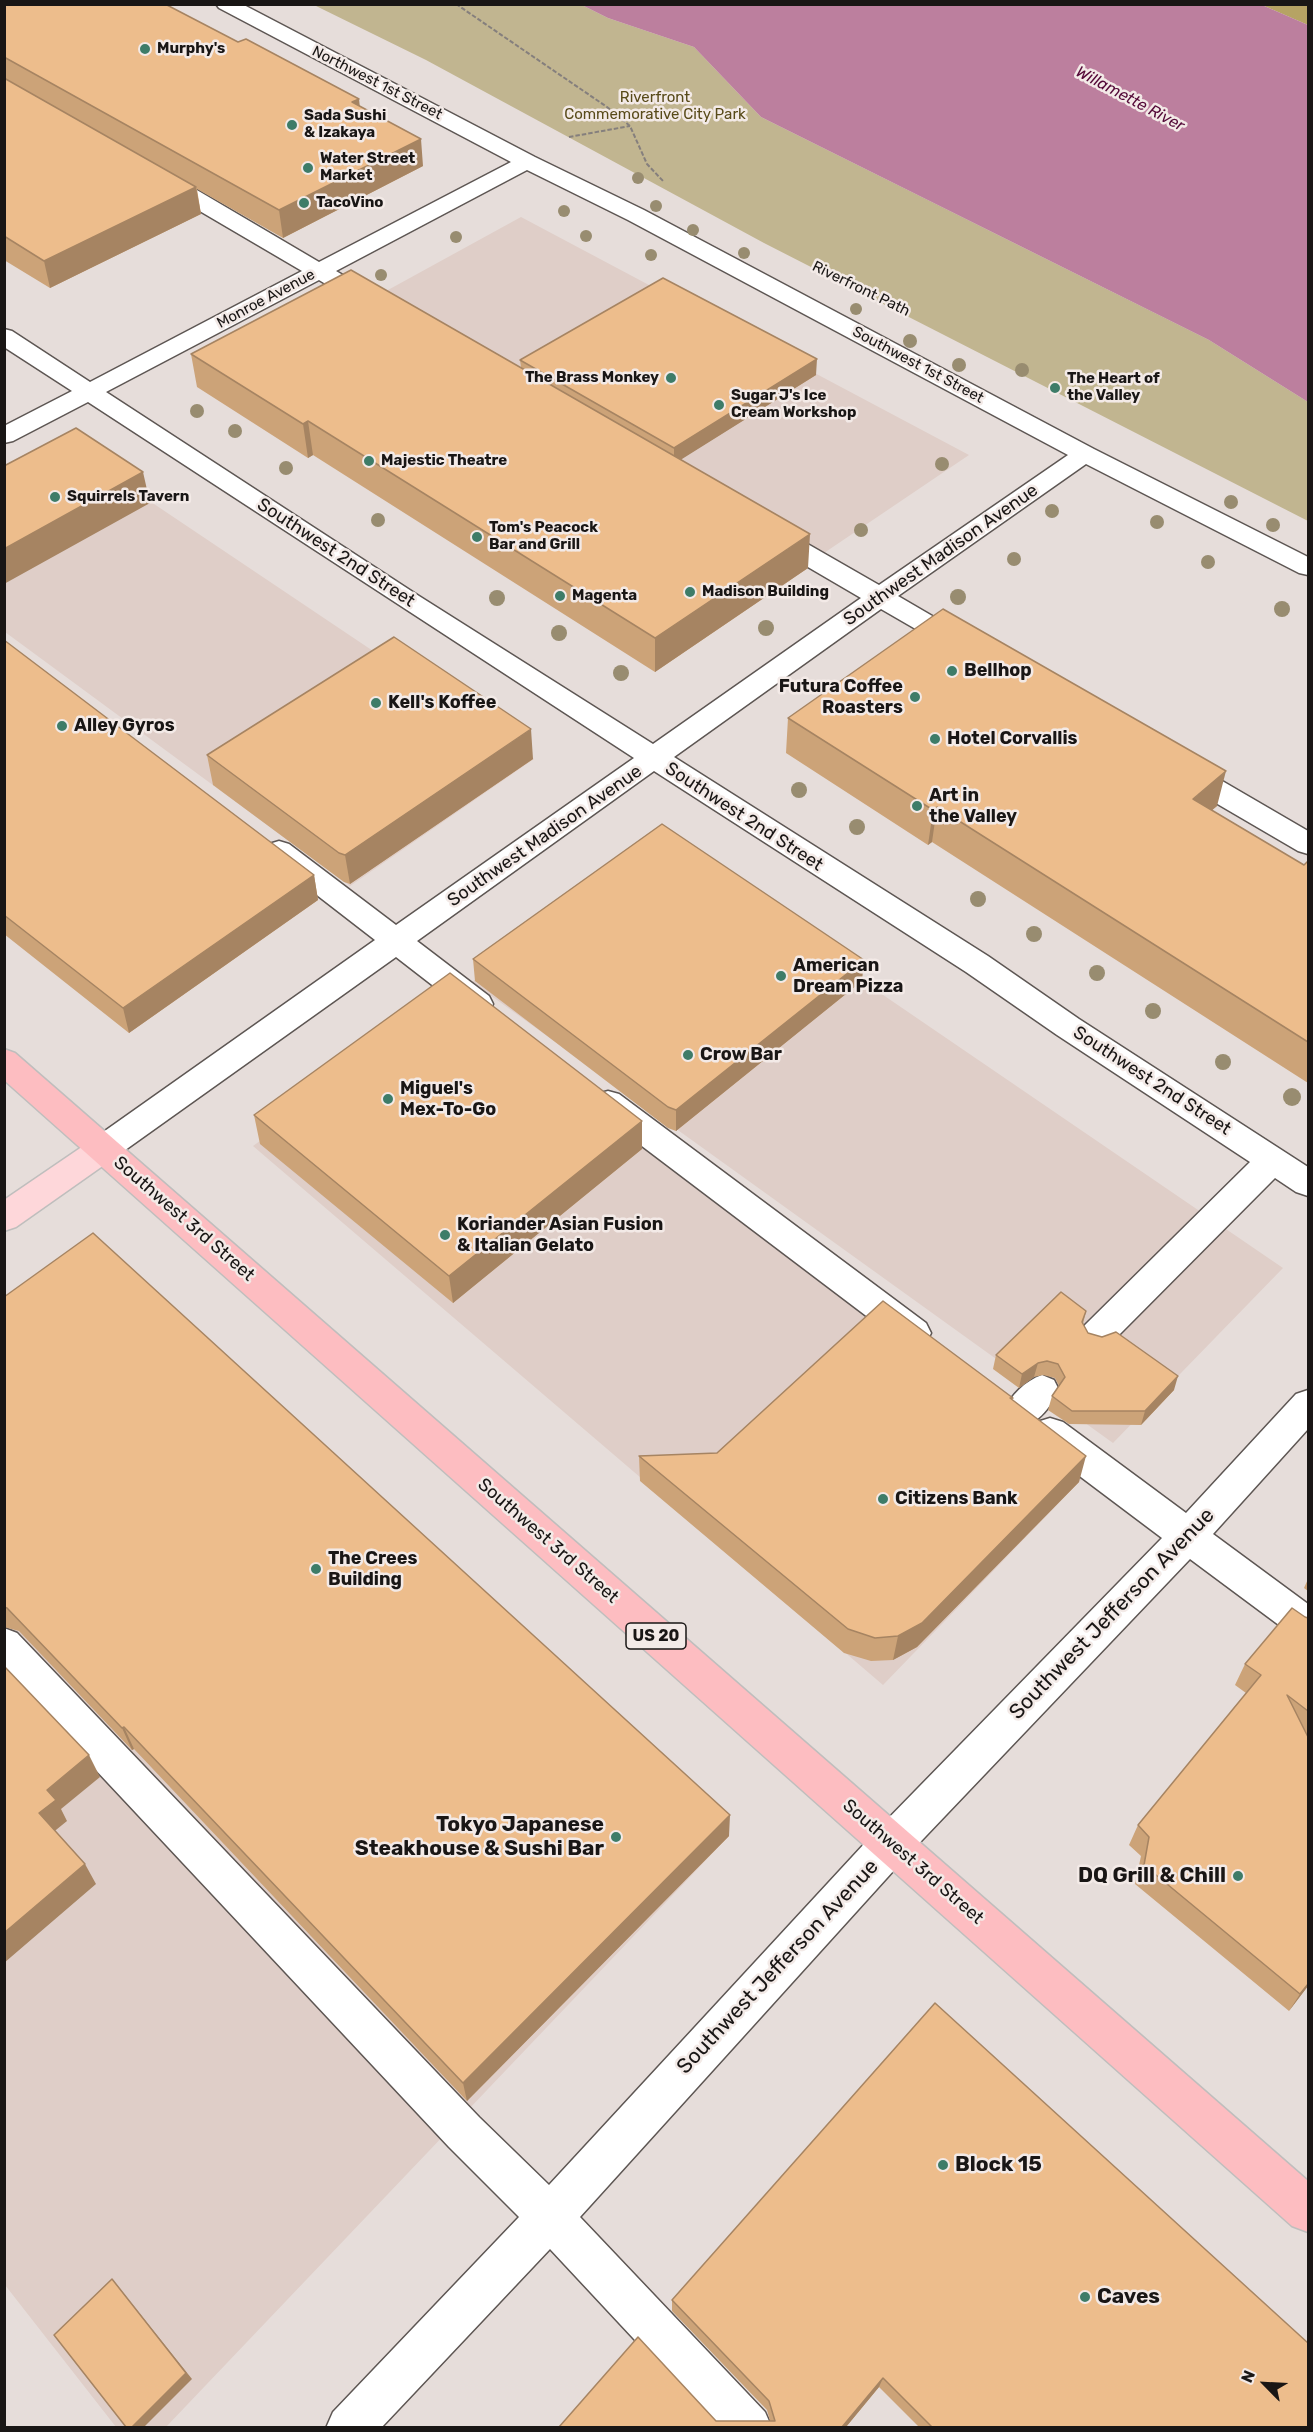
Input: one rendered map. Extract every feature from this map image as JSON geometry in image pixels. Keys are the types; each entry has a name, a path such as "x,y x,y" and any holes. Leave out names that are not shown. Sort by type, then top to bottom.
{"highway":[{"name":"Southwest 3rd Street","path":"4,1061 1308,2210"}],"main road":[{"name":"Southwest Madison Avenue","path":"4,1218 103,1149"}],"street":[{"name":"Northwest 1st Street","path":"226,4 527,162"},
{"name":"Monroe Avenue","path":"4,436 527,162"},
{"name":"Southwest 1st Street","path":"527,162 784,293 1085,454 1308,567"},
{"path":"143,168 392,313"},
{"name":"Southwest 2nd Street","path":"4,336 654,759 977,964 1068,1027 1308,1183"},
{"name":"Southwest Madison Avenue","path":"103,1149 395,940 1085,454"},
{"path":"749,521 982,656"},
{"path":"1166,761 1308,844"},
{"path":"256,833 503,1022"},
{"path":"586,1086 939,1351"},
{"path":"1097,1335 1273,1160"},
{"path":"993,1391 1031,1401 1188,1536 1308,1625"},
{"name":"Southwest Jefferson Avenue","path":"349,2427 550,2217 891,1844 1188,1536 1308,1405"},
{"path":"4,1645 464,2132 550,2217 749,2427"}],"path":[{"path":"456,4 607,107 630,126 647,164 663,181"}],"shaded area":[{"path":"1262,5 1308,5 1308,25"},
{"path":"521,217 969,455 824,553 377,296"},
{"path":"84,457 534,759 350,886 5,632 5,499"},
{"path":"662,844 1283,1268 1113,1443 472,982"},
{"path":"457,998 1084,1477 883,1685 253,1146"},
{"path":"4,1331 729,1836 166,2427 116,2427 5,2285"}],"green space":[{"name":"Riverfront Commemorative City Park","path":"314,5 582,5 608,18 694,47 761,117 1209,340 1308,402 1308,521 764,243 426,60"}],"water":[{"name":"Willamette River","path":"582,5 1262,5 1308,25 1308,402 1209,340 761,117 694,47 608,18"}],"building":[{"path":"4,4 165,4 238,42 246,39 359,99 352,102 421,139 279,210 4,57"},
{"path":"4,78 196,187 44,261 4,236"},
{"path":"351,270 810,534 655,638 308,421 303,424 191,354"},
{"path":"663,278 817,359 674,448 520,360"},
{"path":"76,428 143,472 4,549 4,466"},
{"path":"943,609 1226,771 1193,799 1304,865 1308,861 1308,1042 937,807 933,810 788,718"},
{"path":"394,637 531,729 345,855 339,853 207,755"},
{"path":"4,640 314,875 123,1008 4,915"},
{"path":"662,824 864,960 676,1110 668,1107 473,959"},
{"path":"450,973 642,1121 449,1276 254,1115"},
{"path":"93,1233 730,1815 463,2083 124,1727 122,1728 4,1607 4,1297"},
{"path":"1061,1292 1086,1311 1082,1322 1088,1333 1102,1337 1116,1332 1178,1376 1145,1411 1072,1411 1052,1396 1065,1377 1058,1364 1047,1361 1038,1363 1022,1374 996,1355"},
{"path":"883,1301 1086,1456 922,1623 898,1636 875,1638 848,1629 639,1456 717,1453"},
{"path":"1292,1608 1308,1618 1308,1711 1287,1695 1308,1737 1308,1984 1300,1994 1144,1865 1149,1837 1138,1825 1261,1675 1245,1664"},
{"path":"4,1666 89,1755 47,1790 56,1800 39,1813 85,1864 4,1933"},
{"path":"935,2003 1308,2343 1308,2427 932,2427 883,2378 842,2427 559,2427 638,2337 716,2421 775,2421 769,2401 672,2300"},
{"path":"112,2279 186,2373 132,2427 126,2427 54,2335"}],"place":[{"name":"Murphy's","path":"145,49"},
{"name":"Sada Sushi & Izakaya","path":"292,125"},
{"name":"Water Street Market","path":"308,168"},
{"name":"TacoVino","path":"304,203"},
{"name":"The Brass Monkey","path":"671,378"},
{"name":"The Heart of the Valley","path":"1055,388"},
{"name":"Sugar J's Ice Cream Workshop","path":"719,405"},
{"name":"Majestic Theatre","path":"369,461"},
{"name":"Squirrels Tavern","path":"55,497"},
{"name":"Tom's Peacock Bar and Grill","path":"477,537"},
{"name":"Madison Building","path":"690,592"},
{"name":"Magenta","path":"560,596"},
{"name":"Bellhop","path":"952,671"},
{"name":"Futura Coffee Roasters","path":"915,697"},
{"name":"Kell's Koffee","path":"376,703"},
{"name":"Alley Gyros","path":"62,726"},
{"name":"Hotel Corvallis","path":"935,739"},
{"name":"Art in the Valley","path":"917,806"},
{"name":"American Dream Pizza","path":"781,976"},
{"name":"Crow Bar","path":"688,1055"},
{"name":"Miguel's Mex-To-Go","path":"388,1099"},
{"name":"Koriander Asian Fusion & Italian Gelato","path":"445,1235"},
{"name":"Citizens Bank","path":"883,1499"},
{"name":"The Crees Building","path":"316,1569"},
{"name":"Tokyo Japanese Steakhouse & Sushi Bar","path":"616,1837"},
{"name":"DQ Grill & Chill","path":"1238,1876"},
{"name":"Block 15","path":"943,2165"},
{"name":"Caves","path":"1085,2297"}]}
